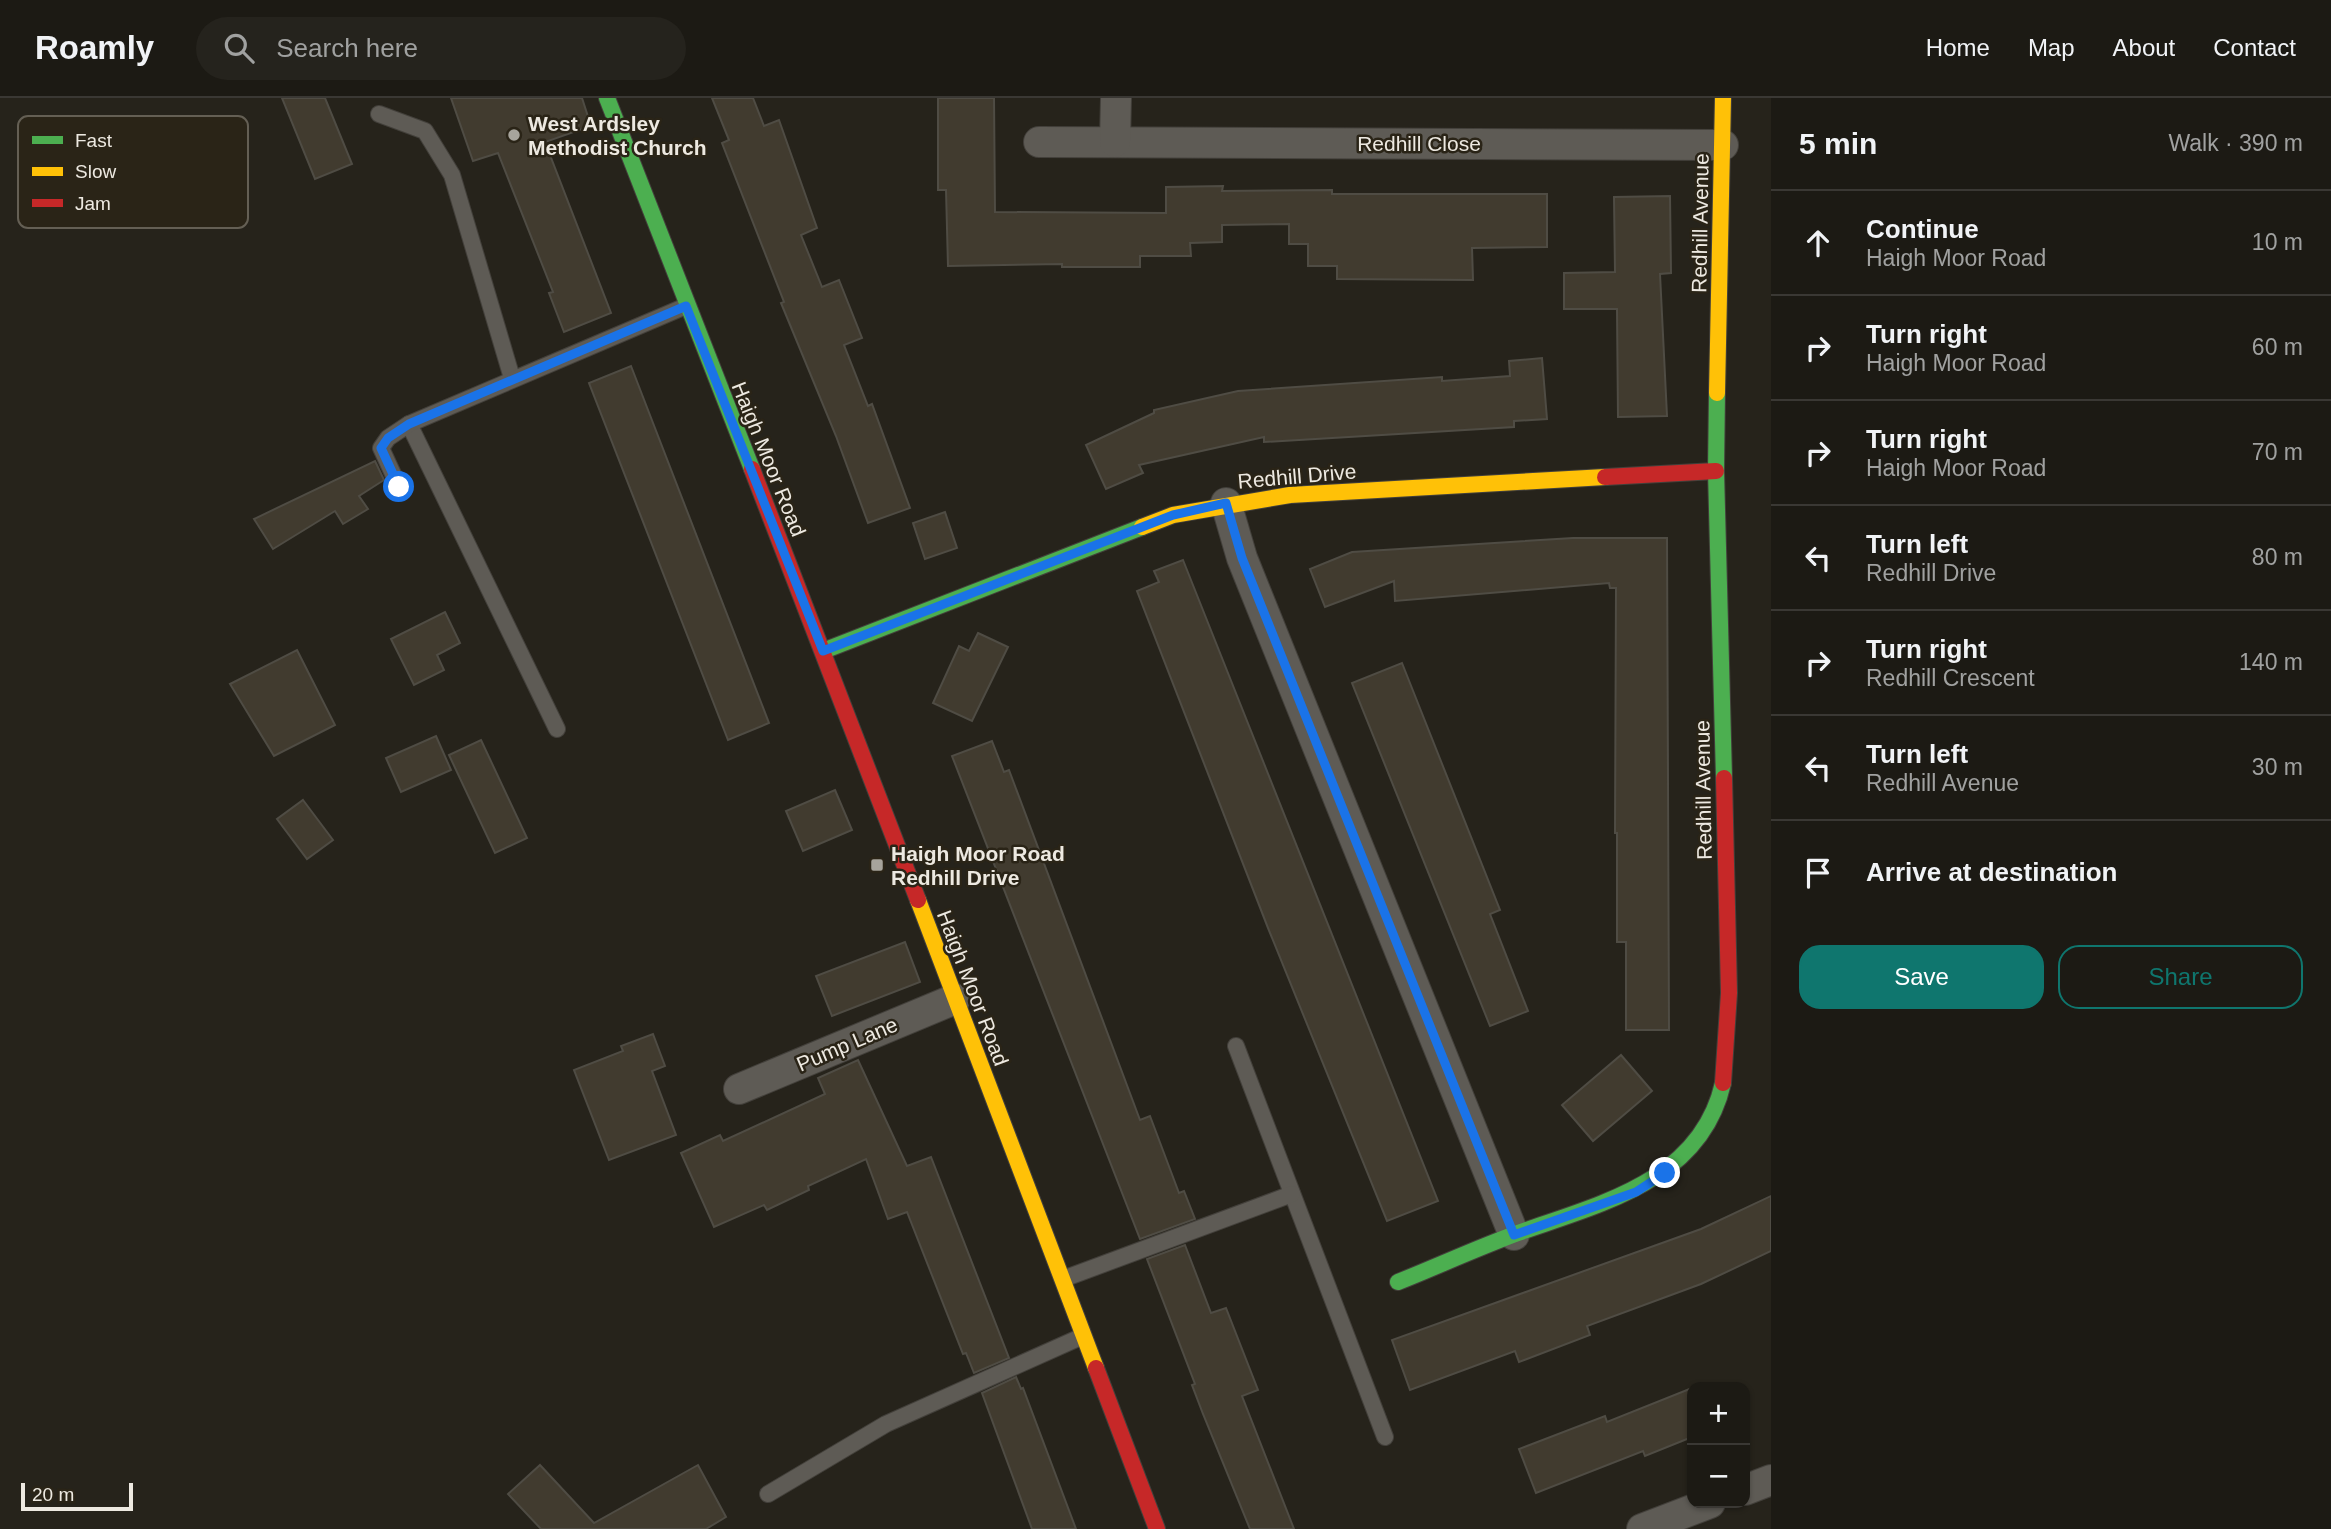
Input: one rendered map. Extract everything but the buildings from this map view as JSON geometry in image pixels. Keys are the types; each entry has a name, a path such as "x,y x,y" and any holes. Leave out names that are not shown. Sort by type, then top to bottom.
{"street":[{"name":"Haigh Moor Road","path":"607,98 823,651 1060,1280 1157,1529"},
{"path":"1115,142 1116,98"},
{"name":"Redhill Avenue","path":"1398,1282 1514,1235 1636,1192 1665,1173 1693,1144 1714,1114 1726,1051 1729,993 1716,471 1723,98"},
{"name":"Redhill Close","path":"1039,142 1723,145"},
{"name":"Redhill Drive","path":"823,651 1173,515 1226,503 1290,495 1716,471"},
{"path":"1226,503 1242,558 1514,1235"},
{"name":"Pump Lane","path":"739,1089 955,999"},
{"path":"1750,1488 1771,1480"},
{"path":"1642,1529 1697,1508"}],"lane":[{"path":"379,114 425,131 453,176 512,378"},
{"path":"399,487 381,448 388,438 409,424 686,306"},
{"path":"409,424 557,729"},
{"path":"1236,1046 1385,1437"},
{"path":"1060,1280 1292,1194"},
{"path":"768,1494 886,1424 1083,1336"}],"traffic: fast":[{"path":"607,98 752,469"},
{"path":"1717,393 1716,471 1724,778"},
{"path":"823,651 1142,527"},
{"path":"1398,1282 1503,1239 1613,1199 1643,1184 1670,1166 1693,1144 1711,1116 1723,1083"}],"traffic: slow":[{"path":"1717,393 1723,98"},
{"path":"1142,527 1173,515 1290,495 1605,477"},
{"path":"918,900 1096,1368"}],"traffic: jam":[{"path":"752,469 918,900"},
{"path":"1605,477 1716,471"},
{"path":"1723,1083 1729,993 1724,778"},
{"path":"1096,1368 1157,1529"}],"place":[{"name":"West Ardsley Methodist Church","path":"514,135"},
{"name":"Haigh Moor Road Redhill Drive","path":"877,865"}],"route":[{"path":"399,487 381,448 388,438 409,424 686,306 823,651 1173,515 1226,503 1242,558 1514,1235 1636,1192 1665,1173"}]}
